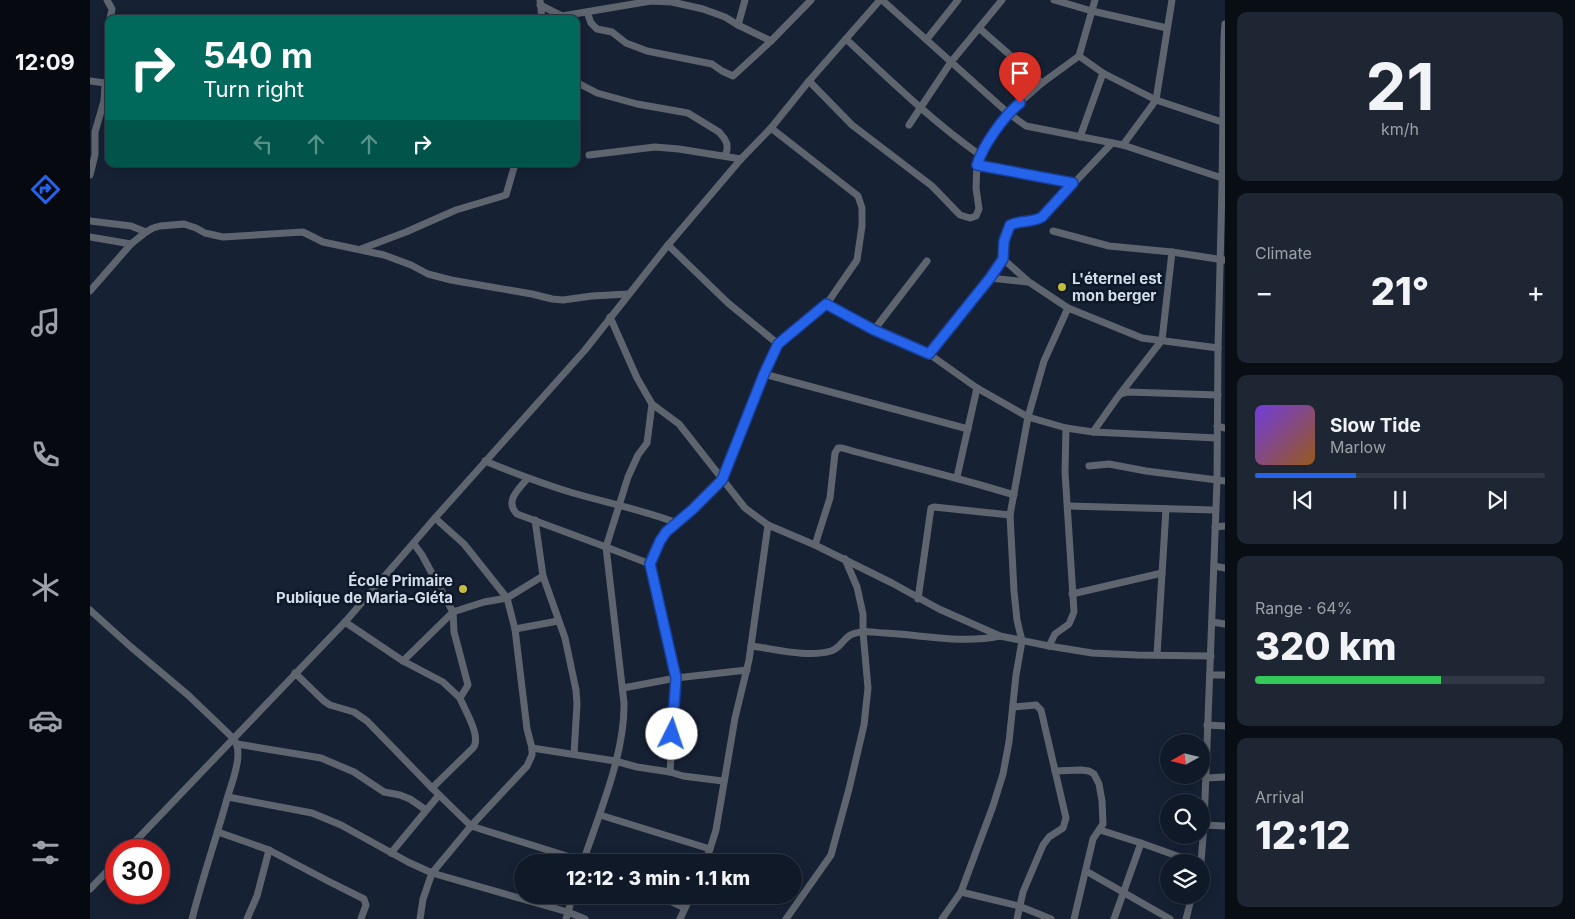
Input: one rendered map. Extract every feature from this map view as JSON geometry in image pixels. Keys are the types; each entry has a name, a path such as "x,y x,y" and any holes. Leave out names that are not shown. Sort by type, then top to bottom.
{"street":[{"path":"106,0 112,8 111,15"},
{"path":"703,9 706,0"},
{"path":"738,26 745,0"},
{"path":"587,12 591,23 597,29 612,32 626,43 648,51 712,64 733,76 811,0"},
{"path":"139,839 235,742 295,673 345,622 414,544 485,461 585,350 668,245 881,0 1008,113 1026,126 1122,145 1223,184"},
{"path":"927,39 958,0"},
{"path":"909,125 952,62 1002,0"},
{"path":"1054,0 1167,28"},
{"path":"809,81 852,125 932,186 960,215 970,218 976,216 979,209 976,188 977,165 980,155 1008,113 1042,83 1079,56 1095,0"},
{"path":"1122,145 1156,100 1172,0"},
{"path":"540,2 557,15"},
{"path":"540,2 542,15"},
{"path":"571,15 651,2 672,2 703,9 725,17 738,26 771,41"},
{"path":"1207,734 1217,438 1221,427 1218,395 1221,364 1218,348 1222,309 1222,122 1225,24"},
{"path":"979,28 1042,83"},
{"path":"846,39 960,142 980,155"},
{"path":"1079,56 1103,74 1156,100 1222,122"},
{"path":"1080,137 1103,74"},
{"path":"90,81 105,81"},
{"path":"580,84 597,93 637,104 688,113 719,132 724,138 727,150 725,156"},
{"path":"90,175 95,132 105,94"},
{"path":"670,772 676,678 650,564 666,532 693,509 722,480 764,374 778,344 826,304 857,260 862,226 862,208 858,196 771,128"},
{"path":"929,354 1003,259 1004,241 1010,225 1039,220 1112,143"},
{"path":"589,155 655,147 679,148 741,159"},
{"path":"977,165 1073,183"},
{"path":"360,250 456,210 506,195 514,167"},
{"path":"90,221 131,226 146,232"},
{"path":"90,291 131,244 146,232 160,226 184,224 205,233 223,237 268,235 300,231 323,242 390,257 428,274 451,280 563,300 628,294"},
{"path":"1052,231 1109,246 1223,259"},
{"path":"90,237 131,244"},
{"path":"668,245 728,303 778,344"},
{"path":"1093,432 1162,340 1172,252"},
{"path":"1003,259 1029,282 1068,308 1134,335 1218,348"},
{"path":"874,330 927,261"},
{"path":"990,278 1029,282"},
{"path":"826,304 874,330 929,354 977,388 1028,417 1066,428 1093,432 1217,438"},
{"path":"942,919 961,892 1003,774 1022,641 1017,620 1014,591 1010,515 1028,417 1044,361 1068,308"},
{"path":"610,317 637,378 652,404 679,424 745,508 768,525 845,559 918,599 1000,636 1092,653 1211,656"},
{"path":"764,374 968,429"},
{"path":"957,477 977,388"},
{"path":"1121,394 1128,392 1218,395"},
{"path":"587,854 615,761 624,722 623,688 606,547 628,477 638,455 647,443 652,404"},
{"path":"1048,646 1055,634 1069,624 1072,618 1065,451 1066,428"},
{"path":"815,545 830,498 835,453 838,448 936,474 957,477 1014,495"},
{"path":"485,461 527,479 677,522"},
{"path":"1089,466 1109,464 1225,482"},
{"path":"527,479 511,503 517,514 650,564"},
{"path":"1068,506 1215,510"},
{"path":"918,599 931,508 1010,515"},
{"path":"1157,655 1166,509"},
{"path":"420,919 432,873 471,826 527,766 532,754 527,729 515,628 507,598 464,544 435,518"},
{"path":"535,520 543,576 567,648 576,690 574,754"},
{"path":"708,854 716,830 735,718 747,670 768,525"},
{"path":"1215,527 1225,526"},
{"path":"414,544 453,612 454,632 468,685 460,698"},
{"path":"786,919 827,862 833,850 849,789 866,710 868,688 863,614 857,587 845,559"},
{"path":"1214,566 1225,568"},
{"path":"1072,594 1162,572"},
{"path":"403,662 453,612 484,602 507,598 543,576"},
{"path":"90,610 188,695 235,742 321,758 354,772 384,792 410,799 426,810"},
{"path":"515,628 558,621"},
{"path":"345,622 403,662 442,682 460,698 475,732 476,745 432,788"},
{"path":"1212,622 1225,624"},
{"path":"751,646 803,653 824,652 836,648 848,636 863,632 943,638 1000,636"},
{"path":"623,688 676,678 747,670"},
{"path":"295,673 324,701 354,712 367,721 471,826 559,854"},
{"path":"1210,675 1225,675"},
{"path":"1013,707 1036,705 1041,710 1066,818 1064,828 1049,837 1043,844 1029,876 1019,906 1017,919"},
{"path":"1207,725 1225,726"},
{"path":"192,919 237,762 235,742"},
{"path":"532,748 615,761 683,776 723,781"},
{"path":"1055,771 1081,770 1094,774 1099,784 1102,801 1103,824 1094,839 1074,919"},
{"path":"1210,778 1225,777"},
{"path":"391,853 439,795"},
{"path":"228,797 312,813 341,825 432,873 585,919"},
{"path":"600,814 710,849"},
{"path":"1210,825 1225,826"},
{"path":"1100,830 1172,854"},
{"path":"218,832 269,850 364,899 366,905 361,919"},
{"path":"1114,919 1141,843"},
{"path":"247,919 257,896 269,850"},
{"path":"1086,871 1170,919"},
{"path":"90,889 105,873"},
{"path":"961,892 1019,906 1051,919"},
{"path":"677,904 685,908"},
{"path":"680,919 687,904"},
{"path":"1186,919 1190,904"}],"place":[{"name":"L'éternel est mon berger","path":"1062,287"},
{"name":"École Primaire Publique de Maria-Gléta","path":"463,589"}],"route":[{"path":"672,734 676,678 650,564 660,541 666,532 693,509 722,480 764,374 778,344 826,304 874,330 929,354 1003,259 1004,241 1010,225 1034,219 1039,220 1073,183 977,165 980,155 1008,113 1020,103"}]}
